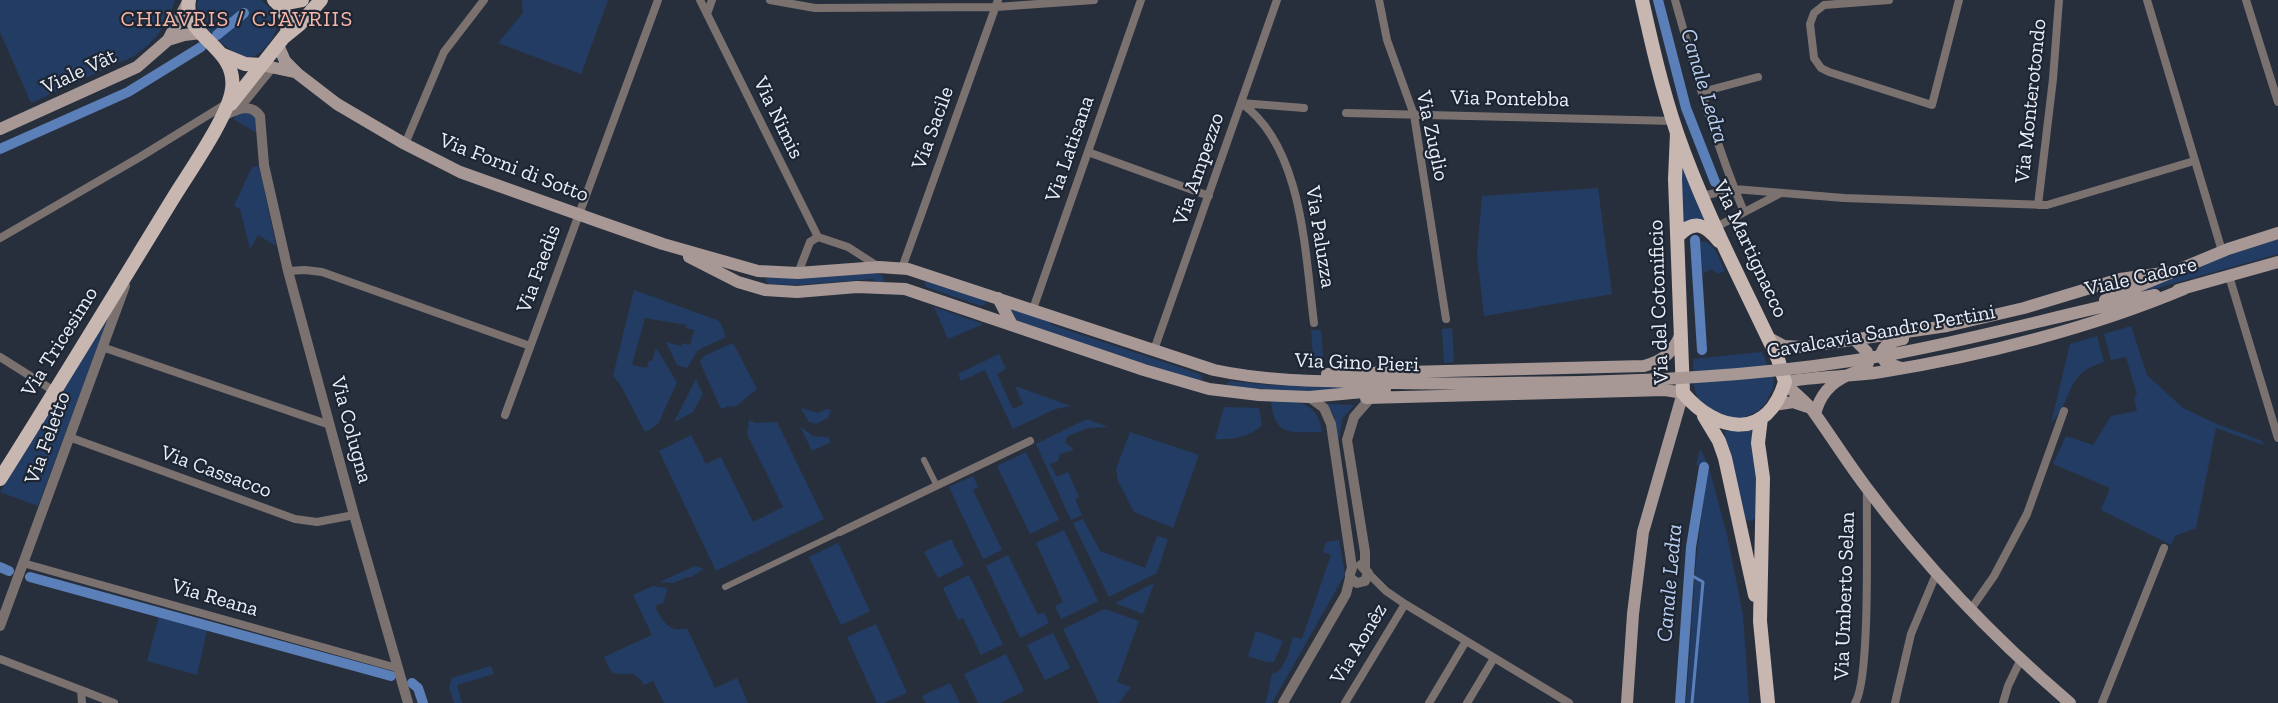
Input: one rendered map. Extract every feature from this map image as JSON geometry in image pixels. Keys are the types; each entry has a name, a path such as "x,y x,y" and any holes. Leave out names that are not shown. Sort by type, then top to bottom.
{"main road":[{"path":"275,1 286,3 302,0"},
{"path":"281,41 321,0"},
{"name":"Via Martignacco","path":"1642,0 1656,62 1675,127 1702,196 1767,337 1785,382 1813,411 1867,488 1937,572 2021,659 2070,703"},
{"path":"189,1 190,15 201,33 223,55 232,74 233,106 221,117"},
{"name":"Viale Vât","path":"0,129 137,67 168,40 189,1"},
{"path":"221,117 266,66 287,30 287,22 282,9 275,1"},
{"name":"Viale Vât","path":"168,40 201,33"},
{"name":"Via Forni di Sotto","path":"281,41 285,61 298,74 338,104 405,144 460,172 663,244 758,271 798,273 895,268"},
{"path":"223,55 245,64 266,66"},
{"name":"Via Forni di Sotto","path":"266,66 298,74"},
{"name":"Via Tricesimo","path":"2,472 133,264 221,117"},
{"name":"Via Martignacco","path":"1675,127 1675,179"},
{"name":"Via del Cotonificio","path":"1627,703 1631,636 1641,545 1646,520 1683,393 1675,179"},
{"path":"1678,236 1690,226 1702,226 1712,232 1727,252"},
{"name":"Viale Cadore","path":"2079,311 2222,251 2278,232"},
{"name":"Via Forni di Sotto","path":"663,244 738,282 754,287 797,292 889,287"},
{"name":"Viale Cadore","path":"2079,311 2184,289 2278,262"},
{"path":"889,287 895,268"},
{"path":"895,268 905,289"},
{"name":"Via Gino Pieri","path":"895,268 1033,309 1227,373 1303,381 1436,385"},
{"path":"754,287 758,271"},
{"path":"1767,337 1784,346 1792,347 1947,326 2024,308 2120,279 2170,272"},
{"name":"Via Gino Pieri","path":"889,287 905,289 1144,370 1209,389 1309,397 1436,385"},
{"path":"1676,423 1687,413 1701,412 1720,423 1733,425 1751,423 1761,418 1774,405 1785,382 1902,369 2020,342 2133,310 2184,289"},
{"path":"998,298 1012,324"},
{"name":"Cavalcavia Sandro Pertini","path":"1436,385 1732,376 1839,364 1995,333 2079,311"},
{"path":"1902,369 1886,363 1881,355 1885,346 1897,340 1918,336 1947,326"},
{"path":"1303,381 1319,375 1334,374 1644,366 1660,360 1673,349 1682,330"},
{"path":"1774,405 1793,402 1813,411 1825,390 1844,377 1862,369 1868,360 1865,348 1855,340"},
{"path":"1627,392 1628,366"},
{"path":"1209,389 1214,370"},
{"path":"1223,391 1227,373"},
{"path":"1309,397 1369,399 1669,390 1683,393 1701,412 1722,449 1760,621 1768,703"},
{"path":"1760,621 1763,478 1758,443 1761,418"},
{"path":"1739,520 1752,526 1762,519"}],"street":[{"path":"405,144 444,52 484,0"},
{"name":"Via Faedis","path":"505,415 658,0"},
{"name":"Via Nimis","path":"700,0 818,237"},
{"path":"707,14 712,0"},
{"path":"770,0 815,9 896,4 1095,0"},
{"name":"Via Latisana","path":"1033,309 1141,0"},
{"name":"Via Ampezzo","path":"1154,350 1277,0"},
{"name":"Via Zuglio","path":"1379,0 1387,40 1414,115 1446,318"},
{"path":"1675,0 1702,92 1734,189 1744,212"},
{"path":"1889,0 1824,3 1809,24 1814,58 1821,68 1932,105 1959,0"},
{"name":"Via Monterotondo","path":"2038,205 2053,79 2059,0"},
{"path":"2147,0 2222,251"},
{"path":"2246,0 2278,102"},
{"name":"Via Sacile","path":"895,268 997,3"},
{"path":"0,238 177,135 233,106 266,66"},
{"path":"1702,92 1758,77"},
{"path":"1241,103 1304,108"},
{"name":"Via Paluzza","path":"1241,103 1261,120 1292,179 1314,323"},
{"name":"Via Colugna","path":"233,106 252,108 260,116 264,165 288,272 408,703"},
{"name":"Via Pontebba","path":"1346,113 1675,127"},
{"path":"1088,152 1209,196"},
{"path":"1702,196 1734,189 1779,194 2038,205 2056,203 2194,161"},
{"path":"1716,227 1779,194"},
{"path":"798,273 810,242 818,237 848,247 895,268"},
{"name":"Via Feletto","path":"0,626 133,264"},
{"path":"288,272 305,270 322,272 530,346"},
{"path":"2229,276 2278,438"},
{"path":"102,347 330,425"},
{"path":"0,357 54,391"},
{"path":"1283,703 1346,594 1360,575 1366,556 1348,434 1354,417 1369,399 1381,390"},
{"path":"1309,397 1324,408 1331,424 1342,505 1360,575"},
{"path":"1971,609 1994,576 2027,514 2064,411"},
{"name":"Via Cassacco","path":"69,437 295,519 317,522 354,515"},
{"path":"725,587 1030,441"},
{"path":"924,460 937,486"},
{"name":"Via Umberto Selan","path":"1855,703 1859,696 1864,653 1867,488"},
{"path":"1342,505 1357,503"},
{"path":"2102,703 2164,548"},
{"name":"Via Reana","path":"20,571 397,668"},
{"path":"1895,703 1911,634 1937,572"},
{"name":"Via Aonêz","path":"1360,575 1569,703"},
{"name":"Via Aonêz","path":"1345,703 1405,604"},
{"path":"1429,703 1466,641"},
{"path":"1467,703 1494,658"},
{"path":"0,659 114,703"},
{"path":"2003,703 2008,686 2021,659"},
{"path":"81,690 82,703"}],"shaded area":[{"path":"0,0 175,0 160,32 134,56 31,103 0,32"},
{"path":"198,0 261,0 276,14 277,26 274,34 268,44 255,56 249,57 236,53 221,42 203,23 198,14"},
{"path":"522,0 608,0 581,74 498,43 523,13"},
{"path":"249,112 257,119 257,133 233,119 238,114"},
{"path":"1681,150 1708,221 1695,219 1682,225"},
{"path":"259,166 276,246 258,235 250,249 240,209 234,206 252,167"},
{"path":"1598,188 1612,294 1484,316 1477,255 1482,196"},
{"path":"2278,239 2278,254 2122,298 2203,264"},
{"path":"1700,241 1713,247 1725,271 1718,274 1711,269 1703,274"},
{"path":"874,273 882,275 884,281 877,283 873,279 797,285 769,284 765,280 769,277"},
{"path":"924,282 983,299 986,304 981,306 926,287"},
{"path":"634,290 717,320 726,337 698,350 687,368 677,365 666,342 681,346 682,343 690,345 694,330 686,328 687,325 645,318 632,365 647,368 656,348 677,382 658,424 645,432 620,384 613,376"},
{"path":"1006,305 1047,319 1052,325 1200,374 1203,379 1198,381 1018,322"},
{"path":"934,307 983,324 948,339"},
{"path":"110,314 38,506 0,492"},
{"path":"2131,326 2147,375 2183,408 2262,441 2264,445 2216,428 2196,528 2175,536 2171,545 2101,510 2110,488 2053,464 2066,436 2093,445 2111,416 2137,411 2134,398 2137,395 2126,357 2111,360 2104,334"},
{"path":"1452,328 1454,362 1444,363 1442,329"},
{"path":"1311,330 1321,330 1324,368 1314,368"},
{"path":"2097,336 2104,362 2082,373 2051,423 2070,344"},
{"path":"733,343 757,389 735,407 729,406 721,409 700,362 704,356"},
{"path":"1762,352 1774,380 1773,388 1765,404 1758,411 1741,419 1722,418 1698,400 1694,386 1693,359"},
{"path":"999,354 1006,369 997,374 1013,409 1023,404 1015,386 1071,406 1055,409 1013,429 985,370 961,381 958,374"},
{"path":"696,379 703,394 693,412 674,422"},
{"path":"1229,381 1271,385 1390,386 1295,392 1230,387 1227,384"},
{"path":"1271,399 1297,402 1311,408 1320,422 1322,432 1293,432 1280,427 1273,412"},
{"path":"1326,404 1354,405 1342,419 1339,440 1334,415"},
{"path":"1224,407 1259,408 1262,425 1240,437 1215,439"},
{"path":"801,408 818,413 826,409 831,410 828,418 816,424 809,422"},
{"path":"1087,419 1108,427 1088,428 1068,436 1065,442 1074,450 1060,454 1058,461 1050,464 1057,477 1068,472 1079,497 1075,499 1082,515 1071,520 1036,444"},
{"path":"749,420 756,423 777,422 824,519 716,571 659,451 691,435 706,464 721,457 753,522 783,507 747,434"},
{"path":"800,426 813,436 828,437 831,442 812,451"},
{"path":"1752,430 1757,473 1756,518 1750,521 1745,519 1724,431"},
{"path":"1130,432 1199,455 1173,528 1134,512 1118,481 1116,469"},
{"path":"1700,449 1708,464 1696,465"},
{"path":"1026,452 1059,520 1030,534 997,466"},
{"path":"1708,464 1727,535 1743,615 1749,703 1686,703 1696,561"},
{"path":"973,476 978,487 973,490 1002,550 983,559 949,487"},
{"path":"1083,519 1100,551 1145,568 1157,536 1168,539 1157,573 1109,597 1073,523"},
{"path":"1064,530 1098,601 1061,619 1055,606 1063,602 1036,543"},
{"path":"951,539 964,565 938,578 924,552"},
{"path":"1339,540 1345,574 1272,703 1265,703 1272,674 1281,669 1284,664 1293,637 1302,639 1331,555 1323,552 1326,542"},
{"path":"838,543 870,611 841,625 809,557"},
{"path":"1008,555 1038,615 1044,612 1049,623 1020,638 986,566"},
{"path":"695,566 704,569 674,583 660,582"},
{"path":"969,575 1003,644 981,655 963,618 958,620 943,588"},
{"path":"1154,583 1143,614 1115,603"},
{"path":"653,586 666,588 663,603 655,606 657,611 663,621 671,627 687,628 715,688 737,678 748,703 664,703 653,681 644,685 633,674 612,672 604,657 652,635 633,595"},
{"path":"1105,609 1139,621 1117,682 1131,687 1119,703 1099,703 1063,629"},
{"path":"159,616 207,630 197,675 147,661"},
{"path":"876,624 907,693 884,703 877,703 847,637"},
{"path":"1256,631 1283,641 1274,662 1248,656"},
{"path":"1053,633 1070,668 1045,680 1027,645"},
{"path":"1006,654 1024,691 1000,703 978,703 964,674"},
{"path":"491,666 494,674 457,685 462,703 454,703 449,687 452,678"},
{"path":"950,683 960,703 926,703 922,696"}],"waterway":[{"name":"Canale Ledra","path":"1658,0 1686,108 1715,182"},
{"path":"217,35 244,13"},
{"path":"0,149 128,92 201,47"},
{"name":"Canale Ledra","path":"1695,240 1702,350"},
{"name":"Canale Ledra","path":"1680,703 1691,547 1704,467"},
{"path":"0,567 9,571"},
{"path":"1689,574 1703,582 1692,703"},
{"path":"30,577 391,676"},
{"path":"412,683 418,688 423,703"}],"district":[{"name":"CHIAVRIS / CJAVRIIS","path":"237,20"}]}
